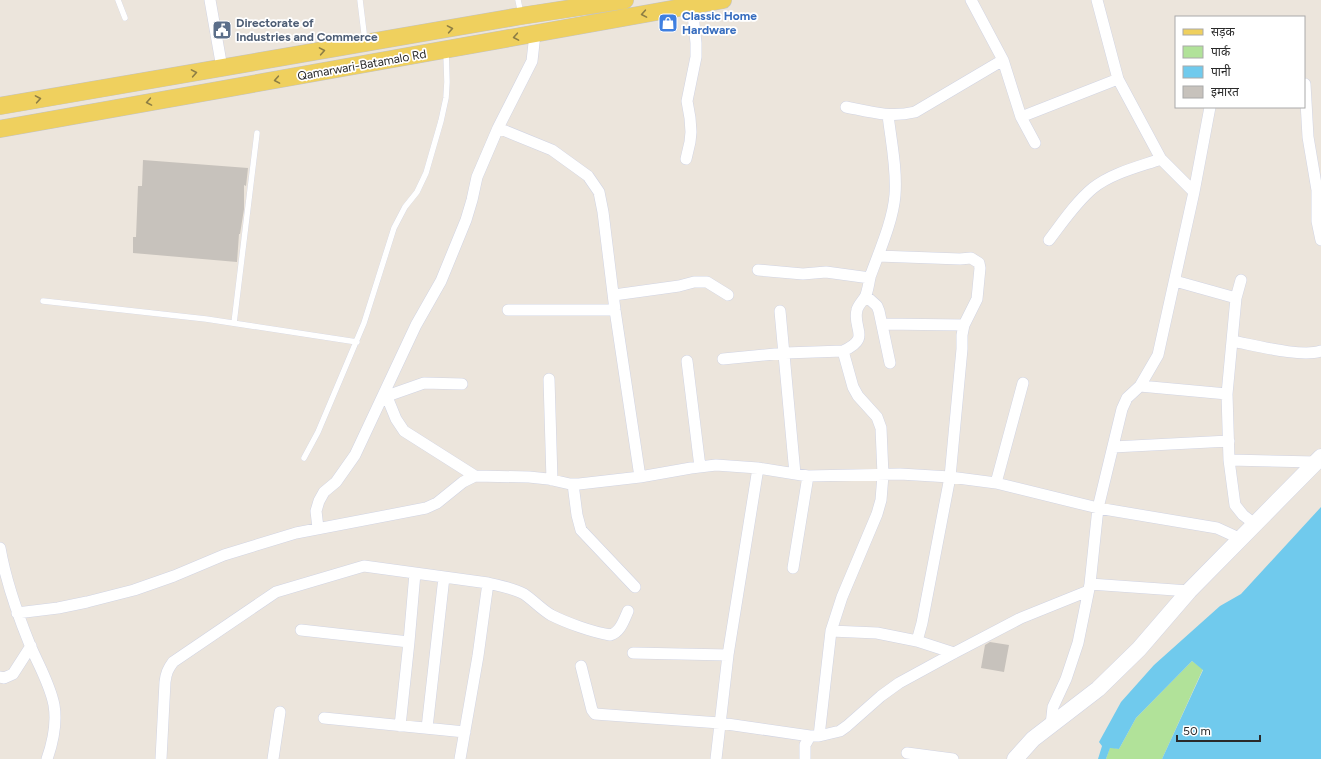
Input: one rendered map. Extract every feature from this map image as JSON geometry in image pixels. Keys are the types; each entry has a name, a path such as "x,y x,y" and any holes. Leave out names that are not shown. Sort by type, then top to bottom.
{"main road":[{"name":"Qamarwari-Batamalo Rd","path":"0,106 365,43 520,8 624,0"},
{"name":"Qamarwari-Batamalo Rd","path":"0,129 723,0"},
{"path":"217,90 222,68"}],"street":[{"path":"210,0 222,68"},
{"path":"971,0 1003,60 1021,117 1035,143"},
{"path":"1097,0 1118,78 1161,159 1194,192"},
{"path":"686,159 691,132 687,101 696,57 692,5"},
{"path":"318,528 316,511 319,501 324,492 336,482 355,455 386,394 416,325 441,281 466,220 477,176 498,128 532,61 535,34"},
{"path":"846,107 888,115 903,115 915,112 1003,60"},
{"path":"1021,117 1118,78"},
{"path":"1305,84 1308,137 1318,181 1317,221 1321,240"},
{"path":"1051,725 1053,707 1066,679 1078,644 1089,587 1098,508 1122,409 1127,398 1140,386 1158,355 1194,192 1210,108"},
{"path":"723,359 785,353 843,351 852,347 859,338 856,312 857,308 866,296 870,278 892,212 895,196 896,177 888,115"},
{"path":"498,128 552,150 588,176 599,192 640,477"},
{"path":"1048,240 1079,202 1094,188 1120,173 1161,159"},
{"path":"878,256 960,259 971,258 979,263 980,268 977,299 964,325 950,477 922,623 917,641"},
{"path":"758,270 803,274 826,272 870,278"},
{"path":"1241,280 1236,298 1227,394 1229,460 1235,505 1243,515 1256,525"},
{"path":"1175,281 1236,298"},
{"path":"614,295 679,286 694,282 707,282 728,295"},
{"path":"866,296 877,306 890,363"},
{"path":"508,310 615,310"},
{"path":"780,311 785,353 794,474"},
{"path":"882,324 964,325"},
{"path":"1232,341 1302,354 1316,353 1321,350"},
{"path":"805,759 805,745 814,736 831,631 842,597 877,514 881,500 883,475 881,428 877,417 858,396 853,387 843,351"},
{"path":"687,361 700,467"},
{"path":"549,379 552,480"},
{"path":"386,394 424,382 462,384"},
{"path":"996,483 1023,383"},
{"path":"1140,386 1227,394"},
{"path":"386,394 396,419 404,431 475,476"},
{"path":"1113,447 1228,441"},
{"path":"1229,460 1318,460"},
{"path":"1015,759 1032,739 1098,689 1139,649 1189,591 1256,525 1318,460"},
{"path":"17,613 58,608 134,590 174,576 224,555 296,533 426,508 437,503 463,482 475,476 529,477 573,484 640,477 700,467 716,466 758,468 808,476 900,474 950,477 996,483 1098,508 1217,528 1241,539"},
{"path":"716,759 728,655 758,468"},
{"path":"792,568 808,476"},
{"path":"573,484 577,515 582,530 635,587"},
{"path":"0,548 4,569 17,613 46,681 54,705 55,723 52,744 47,759"},
{"path":"161,759 166,674 168,668 173,662 276,592 364,566 488,583 516,591 524,595 538,607 551,615 606,635 613,635 618,631 628,612"},
{"path":"400,726 415,573"},
{"path":"427,728 444,577"},
{"path":"460,759 478,656 488,583"},
{"path":"581,666 592,710 596,714 720,723 814,736 833,733 848,726 866,708 899,683 1020,618 1089,587 1189,591"},
{"path":"301,630 409,642"},
{"path":"831,631 877,633 917,641 954,653"},
{"path":"0,677 4,678 13,674 31,646"},
{"path":"633,653 728,655"},
{"path":"273,759 280,712"},
{"path":"324,718 465,732"},
{"path":"907,753 953,759"}],"lane":[{"path":"118,0 125,18"},
{"path":"360,0 365,43"},
{"path":"304,458 318,432 357,342 394,228 405,207 417,192 426,173 446,98 447,82 445,50"},
{"path":"234,323 256,133"},
{"path":"43,301 234,323 357,342"}],"green space":[{"path":"1192,661 1203,669 1162,759 1106,759 1110,747 1119,749 1136,718"}],"water":[{"path":"1321,507 1321,759 1162,759 1203,670 1192,661 1136,718 1119,749 1110,748 1106,759 1098,759 1102,746 1099,742 1121,702 1154,665 1220,606 1241,594"}],"building":[{"path":"143,160 248,168 246,186 244,185 244,209 239,234 237,262 133,253 133,237 136,237 138,186 142,186"},
{"path":"990,642 1009,645 1004,672 981,668 985,645"}],"place":[{"name":"Classic Home Hardware","path":"668,23"},
{"name":"Directorate of Industries and Commerce","path":"222,30"}]}
